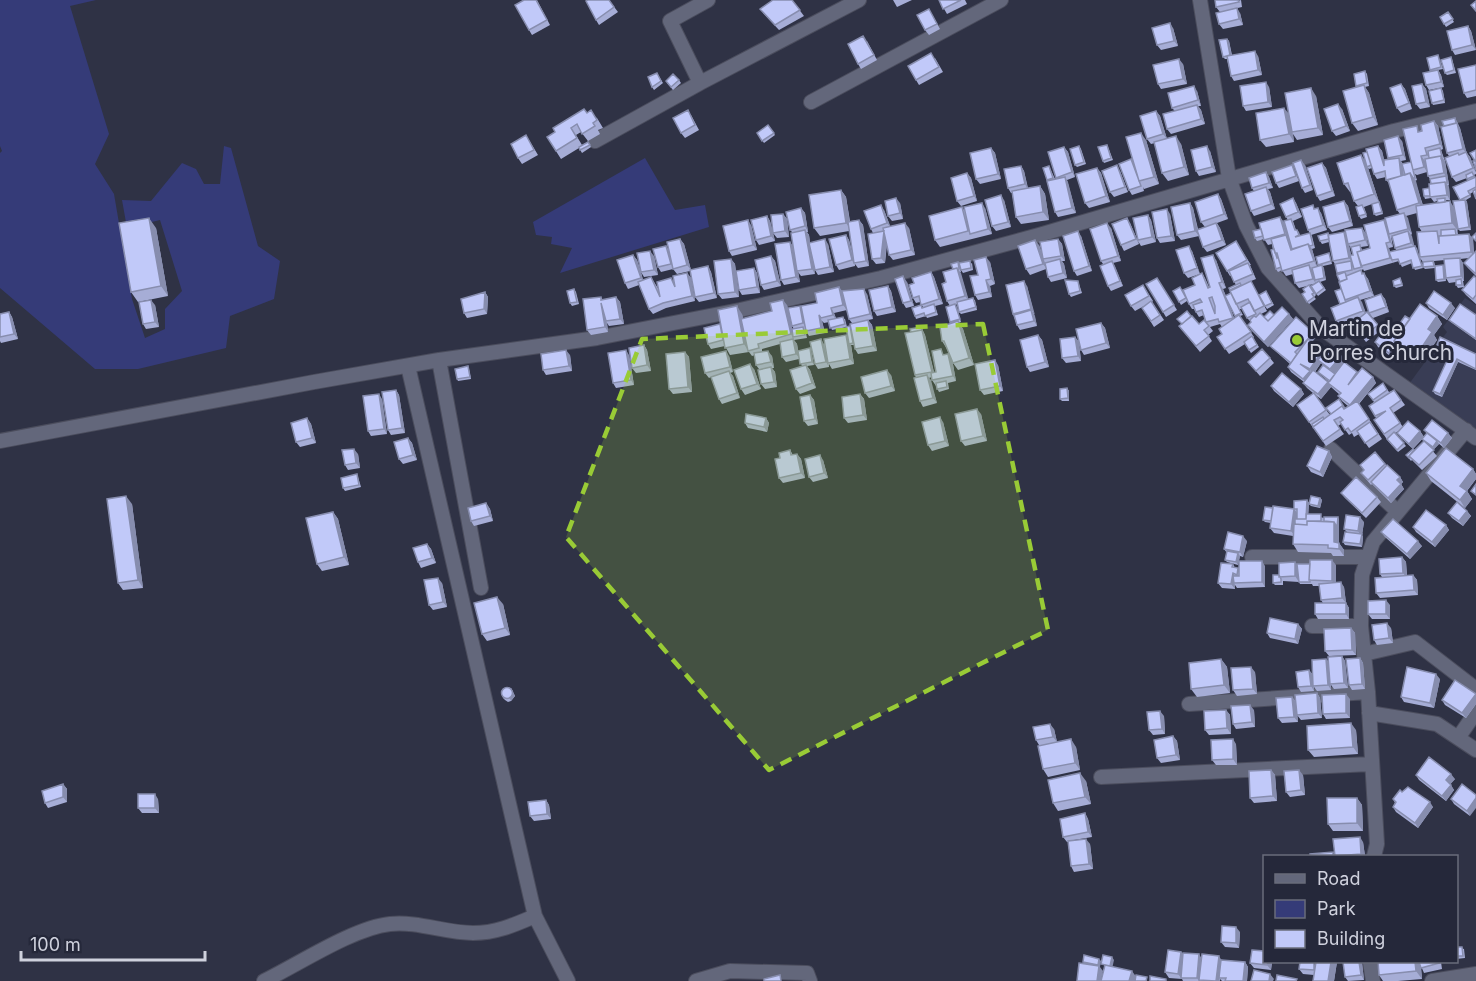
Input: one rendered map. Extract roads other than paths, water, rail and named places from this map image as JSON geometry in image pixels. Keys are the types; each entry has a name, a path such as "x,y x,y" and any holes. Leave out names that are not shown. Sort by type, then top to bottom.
{"street":[{"path":"700,83 670,21 708,0"},
{"path":"595,141 859,0"},
{"path":"811,102 1001,0"},
{"path":"1200,0 1230,178 1246,225 1268,268 1321,327 1471,434 1373,542 1362,575 1361,626 1368,692 1377,844 1374,855"},
{"path":"0,441 314,381 439,360 597,338 740,310 870,281 1039,236 1394,131 1476,111"},
{"path":"439,360 481,588"},
{"path":"408,366 535,916 568,981"},
{"path":"1331,449 1398,512"},
{"path":"1252,557 1368,557"},
{"path":"1312,626 1361,626"},
{"path":"1364,654 1415,642 1476,689"},
{"path":"1189,704 1368,692"},
{"path":"1369,712 1437,724 1476,750"},
{"path":"1458,738 1476,712"},
{"path":"1101,777 1371,764"},
{"path":"264,981 368,929 405,923 471,933 490,932 535,916"},
{"path":"1370,963 1373,981"},
{"path":"696,981 730,970 807,973 810,981"},
{"path":"1432,981 1476,974"}],"place":[{"name":"Martin de Porres Church","path":"1297,340"}]}
